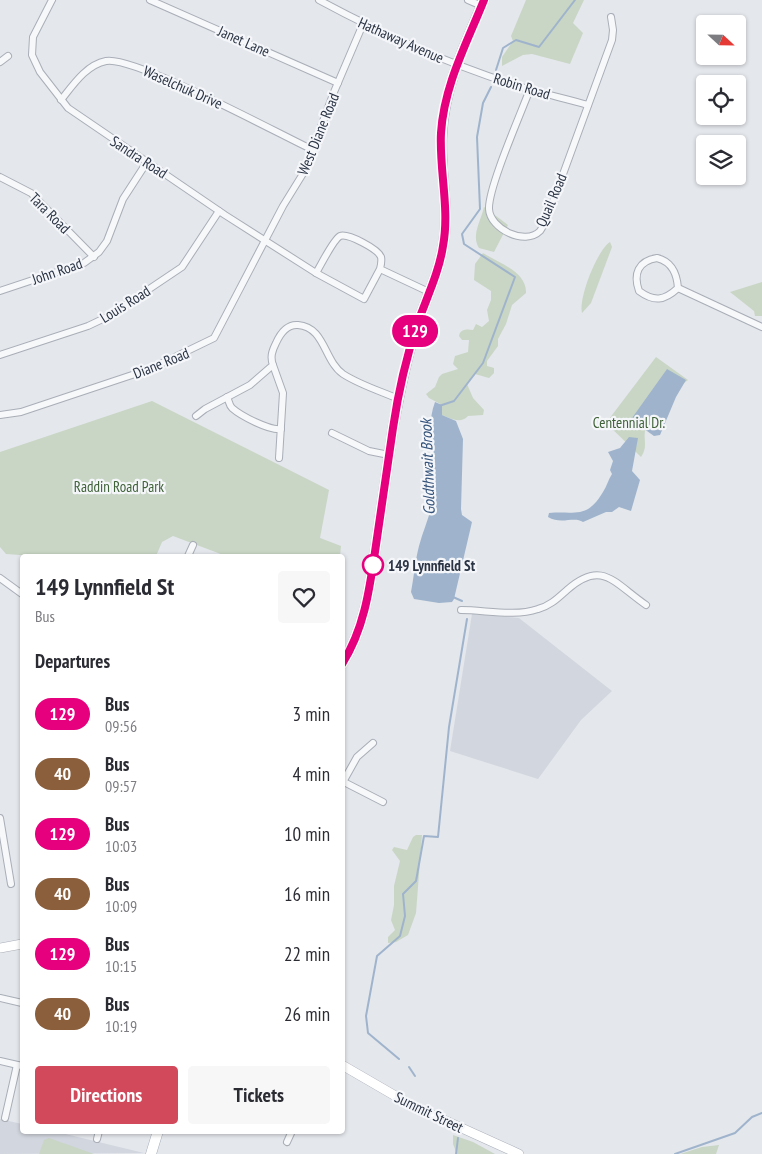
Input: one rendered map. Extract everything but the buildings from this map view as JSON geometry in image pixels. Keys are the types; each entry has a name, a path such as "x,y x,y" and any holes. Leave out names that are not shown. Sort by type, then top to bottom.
{"main road":[{"path":"345,658 357,633 369,592 399,398 414,334 444,244 445,216 441,170 442,132 448,92 457,64 483,3"},
{"path":"0,948 20,944"},
{"name":"Summit Street","path":"345,1067 411,1106 519,1154"},
{"path":"151,1154 157,1134"}],"street":[{"name":"Sandra Road","path":"52,0 35,32 31,49 36,67 61,100 74,113 264,240 316,273 364,299 380,269"},
{"name":"Janet Lane","path":"150,0 338,83"},
{"name":"Hathaway Avenue","path":"320,0 397,40 457,64"},
{"path":"468,0 483,3"},
{"name":"Quail Road","path":"530,89 494,185 489,209 497,224 515,236 530,236 540,230 544,224 612,40 611,17"},
{"name":"West Diane Road","path":"264,240 304,172 363,24"},
{"path":"0,62 8,56"},
{"name":"Waselchuk Drive","path":"61,100 80,78 95,65 106,61 118,60 137,66 216,102 313,150"},
{"name":"Robin Road","path":"457,64 530,89 588,106"},
{"name":"John Road","path":"0,291 72,267 94,257 107,241 123,199 147,162"},
{"name":"Tara Road","path":"0,177 31,194 94,257"},
{"name":"Louis Road","path":"0,355 88,326 109,316 182,267 220,211"},
{"path":"316,273 337,238 344,235 351,237 378,254 381,260 380,269 429,292"},
{"name":"Diane Road","path":"0,415 21,412 150,369 210,341 223,324 264,240"},
{"path":"661,259 674,269 678,288 664,299 654,299 639,291 636,273 647,260 661,259"},
{"path":"678,288 762,327"},
{"path":"279,458 283,388 273,365 272,350 281,334 293,325 303,326 312,330 343,374 399,398"},
{"path":"196,416 250,385 273,365"},
{"path":"227,397 230,405 236,411 268,428 281,428"},
{"path":"332,433 374,453 390,455"},
{"path":"189,554 193,544"},
{"path":"461,610 518,613 535,610 557,599 580,579 598,574 606,577 646,605"},
{"path":"0,578 20,593"},
{"path":"345,779 358,757 373,743"},
{"path":"345,783 383,802"},
{"path":"0,818 10,884"},
{"path":"0,998 20,1003"},
{"path":"0,1061 20,1066 6,1118"},
{"path":"97,1140 98,1134"},
{"path":"287,1142 291,1134"}],"shaded area":[{"path":"472,614 519,618 612,691 581,720 538,779 450,751"},
{"path":"0,1119 20,1124 20,1134 65,1134 144,1153 0,1154"}],"green space":[{"path":"526,0 584,0 573,23 583,33 570,64 532,54 523,55 502,66 502,57 513,41 511,36"},
{"path":"484,207 508,225 494,252 479,248 477,243 476,233"},
{"path":"610,242 612,247 591,303 582,313 583,297 590,274 605,246"},
{"path":"483,253 517,273 525,285 526,293 512,305 506,324 498,339 498,346 487,361 487,366 494,368 494,373 489,378 475,374 467,384 473,398 484,410 483,415 468,416 462,420 456,420 442,415 442,405 429,398 426,394 435,387 442,374 458,369 453,364 455,356 468,352 469,340 462,340 459,336 461,332 473,330 476,324 482,327 489,321 487,310 491,300 491,291 474,280 475,264"},
{"path":"762,282 762,316 755,316 754,311 730,292"},
{"name":"Centennial Dr.","path":"656,357 688,380 652,415 645,431 645,449 641,457 606,423"},
{"name":"Raddin Road Park","path":"152,401 329,490 320,538 341,546 340,554 221,554 173,536 162,542 157,554 6,554 0,547 0,452"},
{"path":"422,835 416,913 408,935 396,942 388,943 388,937 395,930 391,920 394,905 394,886 400,861 392,850 394,847 407,850 413,837"},
{"path":"453,1135 473,1142 495,1154 457,1154 453,1144"},
{"path":"49,1138 94,1154 39,1154 44,1140"},
{"path":"719,1145 716,1154 680,1154 702,1147"}],"water":[{"path":"667,369 686,380 676,397 660,435 654,436 633,421 632,418"},
{"path":"435,402 442,405 442,415 456,421 463,439 461,509 462,515 472,522 454,599 452,602 439,603 414,599 411,592 421,539 433,497 434,468 431,424"},
{"path":"629,437 638,438 632,471 640,480 631,511 619,507 612,512 606,512 583,522 579,520 558,520 548,517 549,513 574,513 586,510 592,506 603,492 612,474 610,470 613,461 608,452 620,448"}],"waterway":[{"name":"Goldthwait Brook","path":"496,70 503,48 516,40 539,47 575,0"},
{"name":"Goldthwait Brook","path":"439,406 454,401 483,363 515,277 464,244 462,234 480,209 477,137 483,103 491,87"},
{"name":"Goldthwait Brook","path":"453,597 462,601"},
{"name":"Goldthwait Brook","path":"399,1059 368,1033 366,1016 377,956 400,936 405,916 403,894 416,881 424,836 438,837 449,727 467,619"},
{"name":"Goldthwait Brook","path":"409,1067 415,1076"},
{"path":"675,1154 735,1133 752,1117 762,1113"},
{"name":"Goldthwait Brook","path":"456,1154 458,1138"}],"bus line":[{"name":"129","path":"345,659 360,625 369,592 393,428 408,356 444,244 445,216 441,164 442,132 448,92 459,58 484,0"}],"place":[{"name":"149 Lynnfield St","path":"373,565"}]}
